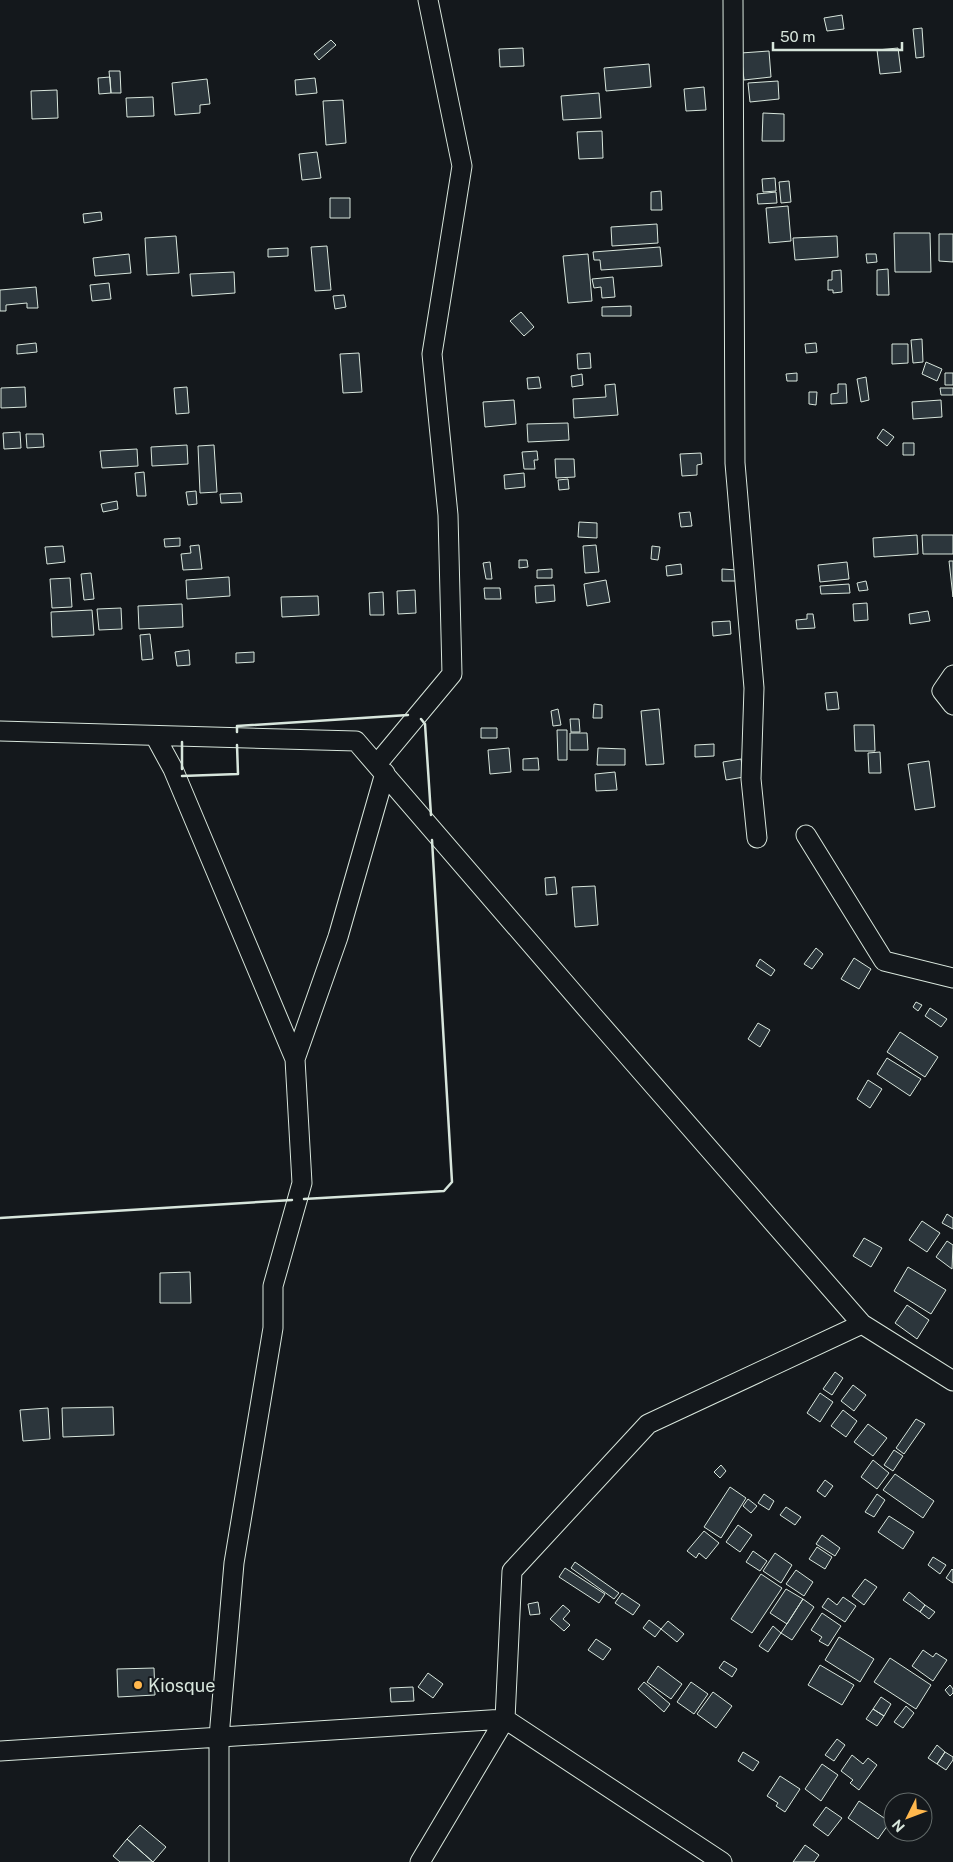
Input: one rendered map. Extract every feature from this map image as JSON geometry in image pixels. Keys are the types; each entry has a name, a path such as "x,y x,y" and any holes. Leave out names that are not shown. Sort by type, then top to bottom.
{"street":[{"path":"295,1060 338,937 381,768 452,674 448,515 432,354 462,166 428,0"},
{"path":"733,0 735,464 754,688 751,779 757,838"},
{"path":"953,675 942,691 953,705"},
{"path":"0,731 356,741 862,1324 953,1381"},
{"path":"156,736 173,769 295,1060 302,1182 273,1286 273,1328 234,1563 219,1737 219,1862"},
{"path":"806,835 884,961 953,978"},
{"path":"420,1862 505,1719 512,1571 648,1424 862,1324"},
{"path":"0,1751 505,1719 722,1862"}],"building":[{"path":"842,15 844,29 827,31 824,18"},
{"path":"922,28 924,57 916,58 913,29"},
{"path":"331,40 336,45 319,60 314,54"},
{"path":"523,48 524,66 500,67 499,49"},
{"path":"898,48 901,72 880,74 877,50"},
{"path":"769,51 771,77 744,80 741,53"},
{"path":"649,64 651,87 606,91 604,68"},
{"path":"109,71 120,71 121,93 111,93"},
{"path":"110,77 111,93 99,94 98,78"},
{"path":"315,78 317,93 296,95 295,80"},
{"path":"207,79 210,104 200,105 200,113 175,115 172,83"},
{"path":"778,81 779,99 750,102 748,83"},
{"path":"704,87 706,110 686,111 684,89"},
{"path":"57,90 58,118 32,119 31,91"},
{"path":"599,93 601,118 563,120 561,96"},
{"path":"153,97 154,116 127,117 126,98"},
{"path":"343,100 346,143 326,145 323,101"},
{"path":"763,113 784,114 784,141 762,141"},
{"path":"602,131 603,158 579,159 577,132"},
{"path":"317,152 321,178 302,180 299,154"},
{"path":"775,178 776,191 763,192 762,179"},
{"path":"789,181 791,202 781,203 779,182"},
{"path":"661,191 662,210 651,210 651,192"},
{"path":"776,192 777,203 758,204 757,194"},
{"path":"330,198 350,198 350,218 330,218"},
{"path":"788,206 791,241 769,243 766,208"},
{"path":"101,212 102,220 84,223 83,214"},
{"path":"657,224 658,243 612,246 611,227"},
{"path":"894,233 930,233 931,272 895,272"},
{"path":"939,234 953,234 953,262 939,261"},
{"path":"176,236 179,273 147,275 145,238"},
{"path":"837,236 838,257 795,260 793,238"},
{"path":"327,246 331,290 315,291 311,247"},
{"path":"660,247 662,266 601,270 600,260 594,260 593,252"},
{"path":"288,248 288,256 268,257 268,249"},
{"path":"129,254 131,273 95,276 93,258"},
{"path":"588,254 592,301 568,303 563,256"},
{"path":"866,254 876,254 877,262 867,263"},
{"path":"888,269 889,295 877,295 877,270"},
{"path":"841,270 842,292 833,293 833,290 828,290 828,280 832,280 832,271"},
{"path":"234,272 235,293 192,296 190,274"},
{"path":"613,277 615,297 602,298 601,287 594,288 592,279"},
{"path":"109,283 111,299 92,301 90,285"},
{"path":"36,287 38,308 27,308 27,303 6,305 6,311 0,311 0,290"},
{"path":"344,295 346,307 335,309 333,296"},
{"path":"631,306 631,316 602,316 602,307"},
{"path":"521,312 534,327 524,336 510,321"},
{"path":"922,339 923,362 913,363 911,340"},
{"path":"36,343 37,352 17,354 17,345"},
{"path":"816,343 817,352 806,353 805,344"},
{"path":"892,344 908,344 908,363 892,364"},
{"path":"359,353 362,392 343,393 340,354"},
{"path":"590,353 591,368 578,369 577,354"},
{"path":"926,362 942,369 937,381 922,374"},
{"path":"797,373 797,381 787,381 786,374"},
{"path":"945,373 953,373 953,385 945,385"},
{"path":"582,374 583,385 572,387 571,376"},
{"path":"539,377 541,388 528,389 527,378"},
{"path":"866,377 869,400 861,402 857,379"},
{"path":"615,384 618,415 574,418 573,399 606,397 605,385"},
{"path":"838,384 846,384 847,403 831,404 831,394 838,393"},
{"path":"25,387 26,407 1,408 1,388"},
{"path":"187,387 189,413 176,414 174,388"},
{"path":"940,388 953,388 953,395 941,395"},
{"path":"809,392 817,392 816,405 809,404"},
{"path":"514,400 516,424 485,427 483,402"},
{"path":"941,400 942,417 913,419 912,402"},
{"path":"568,423 569,440 528,442 527,424"},
{"path":"883,429 894,437 887,446 877,438"},
{"path":"20,432 21,448 4,449 3,433"},
{"path":"26,434 43,434 44,447 27,448"},
{"path":"903,443 914,443 914,455 903,455"},
{"path":"187,445 188,464 152,466 151,447"},
{"path":"214,445 217,492 200,493 198,446"},
{"path":"137,449 138,466 102,468 100,451"},
{"path":"537,451 538,460 534,460 535,469 524,469 522,452"},
{"path":"701,453 702,464 697,465 697,475 682,476 680,454"},
{"path":"555,459 574,459 575,477 556,478"},
{"path":"144,472 146,496 137,496 135,473"},
{"path":"524,473 525,487 505,489 504,475"},
{"path":"568,479 569,489 559,490 558,480"},
{"path":"196,491 197,504 188,505 186,492"},
{"path":"241,493 242,502 221,503 220,494"},
{"path":"117,501 118,509 103,512 101,504"},
{"path":"690,512 692,526 681,527 679,513"},
{"path":"579,522 597,523 597,538 578,537"},
{"path":"917,535 918,554 874,557 873,538"},
{"path":"922,535 953,535 953,554 923,554"},
{"path":"180,538 180,546 165,547 164,539"},
{"path":"199,545 202,569 183,570 181,554 191,553 190,546"},
{"path":"596,545 599,572 585,573 583,546"},
{"path":"63,546 65,562 47,564 45,547"},
{"path":"652,546 660,547 658,560 651,559"},
{"path":"519,560 527,560 528,567 519,568"},
{"path":"949,561 953,561 953,597"},
{"path":"490,562 492,579 486,579 483,563"},
{"path":"847,562 849,579 820,582 818,565"},
{"path":"681,564 682,574 667,576 666,566"},
{"path":"552,569 552,578 537,578 537,570"},
{"path":"722,569 737,570 736,581 722,581"},
{"path":"91,573 94,599 84,600 81,574"},
{"path":"229,577 230,596 187,599 186,580"},
{"path":"70,578 72,607 52,608 50,579"},
{"path":"606,580 610,602 587,606 584,584"},
{"path":"866,581 868,590 859,591 857,583"},
{"path":"849,584 850,593 821,594 820,586"},
{"path":"554,585 555,601 536,603 535,586"},
{"path":"484,588 500,588 501,599 485,599"},
{"path":"415,590 416,613 398,614 397,591"},
{"path":"383,592 384,615 370,615 369,593"},
{"path":"318,596 319,615 282,617 281,597"},
{"path":"867,603 868,620 854,621 853,604"},
{"path":"182,604 183,627 139,629 138,606"},
{"path":"121,608 122,629 99,630 97,609"},
{"path":"92,610 94,635 52,637 51,612"},
{"path":"928,611 930,621 910,624 909,614"},
{"path":"807,614 813,614 815,628 797,629 796,620 807,619"},
{"path":"730,621 731,634 713,636 712,622"},
{"path":"150,634 153,659 142,660 140,635"},
{"path":"189,650 190,665 177,666 175,652"},
{"path":"254,652 254,662 236,663 236,653"},
{"path":"837,692 839,709 827,710 825,693"},
{"path":"594,704 602,705 602,718 593,718"},
{"path":"558,709 561,725 553,726 551,711"},
{"path":"659,709 664,764 646,765 641,711"},
{"path":"570,719 579,719 580,732 571,732"},
{"path":"854,725 874,725 875,751 855,751"},
{"path":"481,728 497,728 497,738 481,738"},
{"path":"557,730 567,730 567,760 558,760"},
{"path":"570,733 587,733 588,750 570,750"},
{"path":"714,744 714,756 695,757 695,745"},
{"path":"509,748 511,772 490,774 488,750"},
{"path":"598,748 625,749 625,765 597,765"},
{"path":"880,752 881,773 869,773 868,753"},
{"path":"538,758 539,770 523,770 523,759"},
{"path":"741,759 744,777 726,780 723,762"},
{"path":"929,761 935,807 915,810 908,764"},
{"path":"615,772 617,790 596,791 595,774"},
{"path":"555,877 557,894 546,895 545,878"},
{"path":"595,886 598,925 575,927 572,887"},
{"path":"816,948 823,954 812,969 804,964"},
{"path":"854,958 871,969 859,989 841,979"},
{"path":"760,959 775,970 771,976 756,966"},
{"path":"916,1002 922,1005 918,1011 913,1007"},
{"path":"930,1008 947,1019 941,1027 925,1016"},
{"path":"758,1023 770,1030 760,1047 748,1039"},
{"path":"900,1032 938,1057 925,1077 887,1052"},
{"path":"887,1058 921,1079 910,1096 877,1074"},
{"path":"868,1080 882,1089 870,1108 857,1099"},
{"path":"947,1214 953,1218 953,1229 942,1223"},
{"path":"922,1221 940,1233 927,1252 909,1240"},
{"path":"864,1238 882,1248 871,1267 853,1256"},
{"path":"947,1241 953,1245 952,1269 936,1257"},
{"path":"908,1267 946,1290 931,1314 894,1291"},
{"path":"190,1272 191,1303 160,1303 160,1273"},
{"path":"907,1305 929,1320 917,1339 895,1323"},
{"path":"835,1372 843,1378 832,1395 823,1389"},
{"path":"853,1385 866,1395 854,1411 841,1401"},
{"path":"820,1393 833,1402 820,1422 807,1413"},
{"path":"113,1407 114,1435 63,1437 62,1408"},
{"path":"48,1408 50,1439 23,1441 20,1410"},
{"path":"843,1410 857,1421 846,1437 831,1426"},
{"path":"916,1419 925,1424 904,1454 896,1448"},
{"path":"868,1424 887,1438 873,1456 854,1442"},
{"path":"894,1450 903,1456 893,1471 884,1465"},
{"path":"873,1460 889,1473 877,1489 861,1477"},
{"path":"721,1465 726,1471 720,1478 714,1472"},
{"path":"895,1474 934,1501 923,1518 883,1490"},
{"path":"825,1480 833,1486 825,1497 817,1491"},
{"path":"730,1487 746,1498 721,1538 704,1527"},
{"path":"764,1494 774,1501 769,1510 758,1503"},
{"path":"877,1494 885,1500 874,1517 865,1512"},
{"path":"748,1499 757,1506 751,1513 743,1506"},
{"path":"786,1507 801,1517 795,1525 780,1515"},
{"path":"889,1516 914,1532 903,1549 878,1532"},
{"path":"738,1525 752,1535 740,1552 726,1542"},
{"path":"704,1531 719,1543 706,1559 699,1553 696,1558 687,1551"},
{"path":"822,1535 840,1548 835,1556 816,1544"},
{"path":"817,1547 832,1557 825,1569 809,1559"},
{"path":"753,1551 767,1561 760,1571 746,1562"},
{"path":"775,1553 792,1565 781,1583 763,1571"},
{"path":"933,1557 946,1565 940,1574 928,1565"},
{"path":"575,1562 619,1593 614,1599 571,1568"},
{"path":"565,1568 605,1594 599,1603 559,1577"},
{"path":"796,1570 813,1582 804,1596 786,1584"},
{"path":"953,1570 953,1583 946,1578"},
{"path":"761,1574 782,1588 752,1633 731,1619"},
{"path":"865,1579 877,1587 864,1605 852,1596"},
{"path":"786,1589 803,1599 787,1624 770,1613"},
{"path":"909,1592 925,1605 920,1612 903,1600"},
{"path":"622,1593 640,1605 633,1615 615,1603"},
{"path":"843,1597 856,1606 845,1622 822,1607 828,1598 837,1605"},
{"path":"803,1599 814,1607 792,1640 781,1633"},
{"path":"538,1602 540,1614 530,1615 528,1604"},
{"path":"563,1605 570,1611 563,1619 570,1625 564,1631 550,1619"},
{"path":"925,1605 935,1612 929,1619 920,1612"},
{"path":"822,1613 841,1626 828,1646 819,1641 822,1637 811,1630"},
{"path":"649,1620 661,1629 655,1637 643,1628"},
{"path":"668,1621 684,1634 677,1642 661,1629"},
{"path":"773,1626 781,1633 768,1652 759,1646"},
{"path":"839,1637 874,1659 860,1682 825,1660"},
{"path":"596,1639 611,1649 603,1660 588,1650"},
{"path":"923,1650 933,1657 936,1653 947,1660 933,1681 912,1666"},
{"path":"890,1658 931,1685 916,1709 874,1682"},
{"path":"724,1661 737,1669 732,1677 719,1668"},
{"path":"820,1665 854,1685 842,1705 808,1685"},
{"path":"658,1666 682,1684 671,1699 647,1682"},
{"path":"154,1668 155,1695 118,1697 117,1669"},
{"path":"428,1673 443,1684 433,1698 418,1687"},
{"path":"644,1682 670,1704 664,1712 638,1689"},
{"path":"691,1682 708,1694 694,1714 677,1702"},
{"path":"950,1685 953,1693 950,1696 945,1690"},
{"path":"413,1687 414,1701 391,1702 390,1688"},
{"path":"713,1692 732,1706 716,1728 697,1714"},
{"path":"881,1697 891,1704 884,1716 873,1709"},
{"path":"906,1706 914,1713 903,1728 894,1722"},
{"path":"873,1709 884,1716 877,1726 866,1719"},
{"path":"837,1739 845,1745 834,1761 825,1755"},
{"path":"937,1745 945,1752 937,1764 928,1758"},
{"path":"743,1752 759,1762 753,1771 738,1761"},
{"path":"945,1752 953,1757 946,1770 937,1764"},
{"path":"852,1755 863,1764 868,1758 877,1765 859,1790 850,1783 853,1780 841,1771"},
{"path":"822,1764 838,1775 821,1801 805,1789"},
{"path":"780,1776 800,1789 785,1812 776,1806 778,1803 767,1796"},
{"path":"859,1801 883,1817 883,1832 878,1839 848,1818"},
{"path":"826,1807 842,1818 828,1836 813,1825"},
{"path":"140,1825 166,1847 153,1862 127,1839"},
{"path":"127,1839 153,1862 120,1862 113,1856"},
{"path":"805,1845 819,1855 814,1862 793,1862"}],"wall":[{"path":"237,732 237,726 408,715"},
{"path":"421,719 425,724 431,815"},
{"path":"182,742 182,769"},
{"path":"182,776 238,774 237,745"},
{"path":"304,1199 444,1191 452,1182 432,840"},
{"path":"0,1218 292,1200"}],"place":[{"name":"Kiosque","path":"138,1685"}]}
